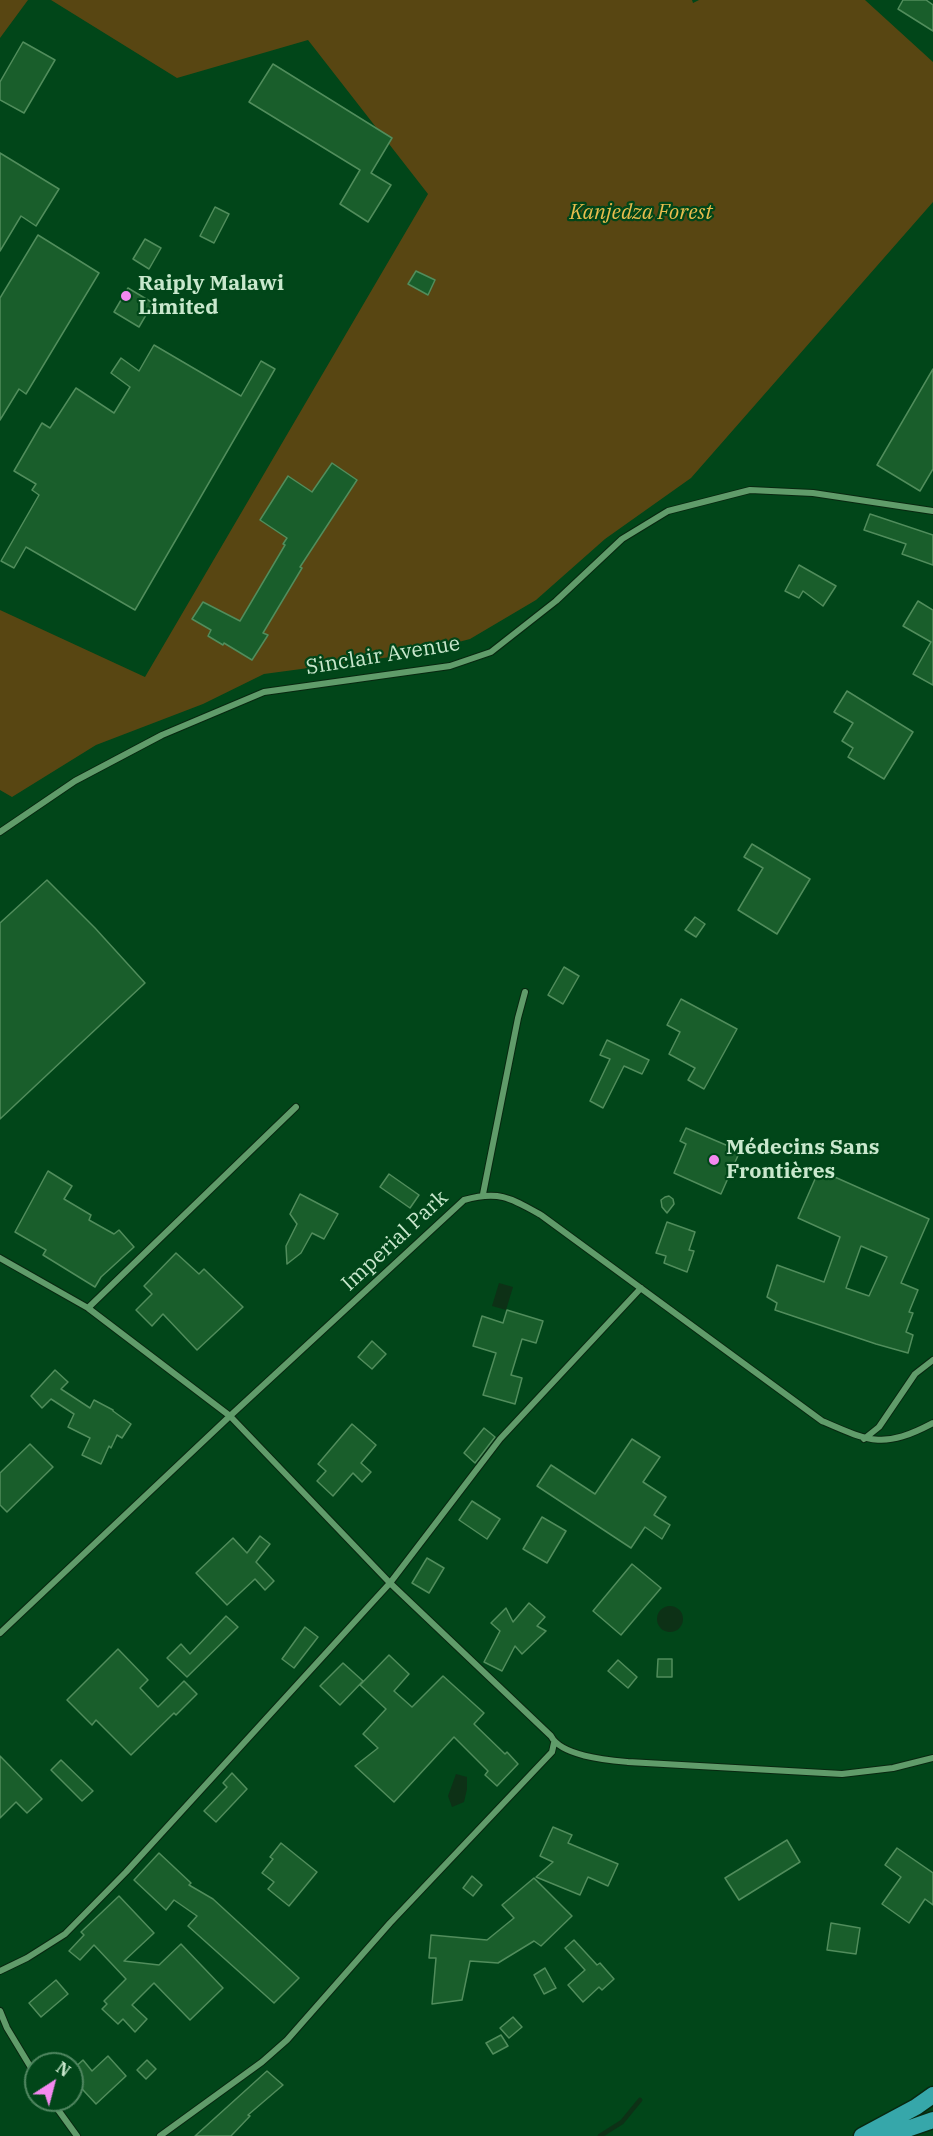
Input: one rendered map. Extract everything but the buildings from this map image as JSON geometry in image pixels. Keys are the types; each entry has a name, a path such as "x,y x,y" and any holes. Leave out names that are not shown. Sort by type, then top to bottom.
{"highway":[{"path":"862,2136 916,2107 933,2095"},
{"path":"887,2136 933,2120"}],"street":[{"name":"Sinclair Avenue","path":"0,832 75,781 162,735 264,692 450,666 491,652 556,601 622,538 668,511 750,490 813,493 933,511"},
{"path":"483,1194 525,992"},
{"path":"88,1308 297,1107"},
{"name":"Imperial Park","path":"0,1633 464,1200 483,1194 509,1198 541,1215 822,1421 864,1439 884,1441 913,1434 933,1423"},
{"path":"1,1262 88,1308 230,1416 390,1583 551,1736 554,1743 552,1752 390,1923 287,2040 243,2077 160,2136"},
{"path":"0,1971 27,1958 65,1934 134,1864 390,1583 500,1439 641,1288"},
{"path":"864,1439 879,1427 915,1374 933,1360"},
{"path":"554,1743 579,1754 603,1760 842,1774 893,1768 933,1758"},
{"path":"0,2011 7,2028 24,2056"},
{"path":"60,2112 77,2136"}],"green space":[{"path":"0,0 28,0 0,38"},
{"name":"Kanjedza Forest","path":"51,0 692,0 693,3 699,0 865,0 933,62 933,202 691,478 605,539 536,600 470,639 413,654 264,674 203,704 96,745 12,797 0,790 0,610 145,677 428,194 308,40 177,78"}],"shaded area":[{"path":"499,1283 513,1287 506,1310 492,1306"},
{"path":"670,1606 679,1610 683,1619 679,1628 670,1632 661,1628 657,1619 661,1610"},
{"path":"456,1774 467,1777 467,1789 464,1802 452,1807 448,1796"}],"waterway":[{"path":"600,2136 622,2122 640,2100"}],"place":[{"name":"Raiply Malawi Limited","path":"126,296"},
{"name":"Médecins Sans Frontières","path":"714,1160"}]}
